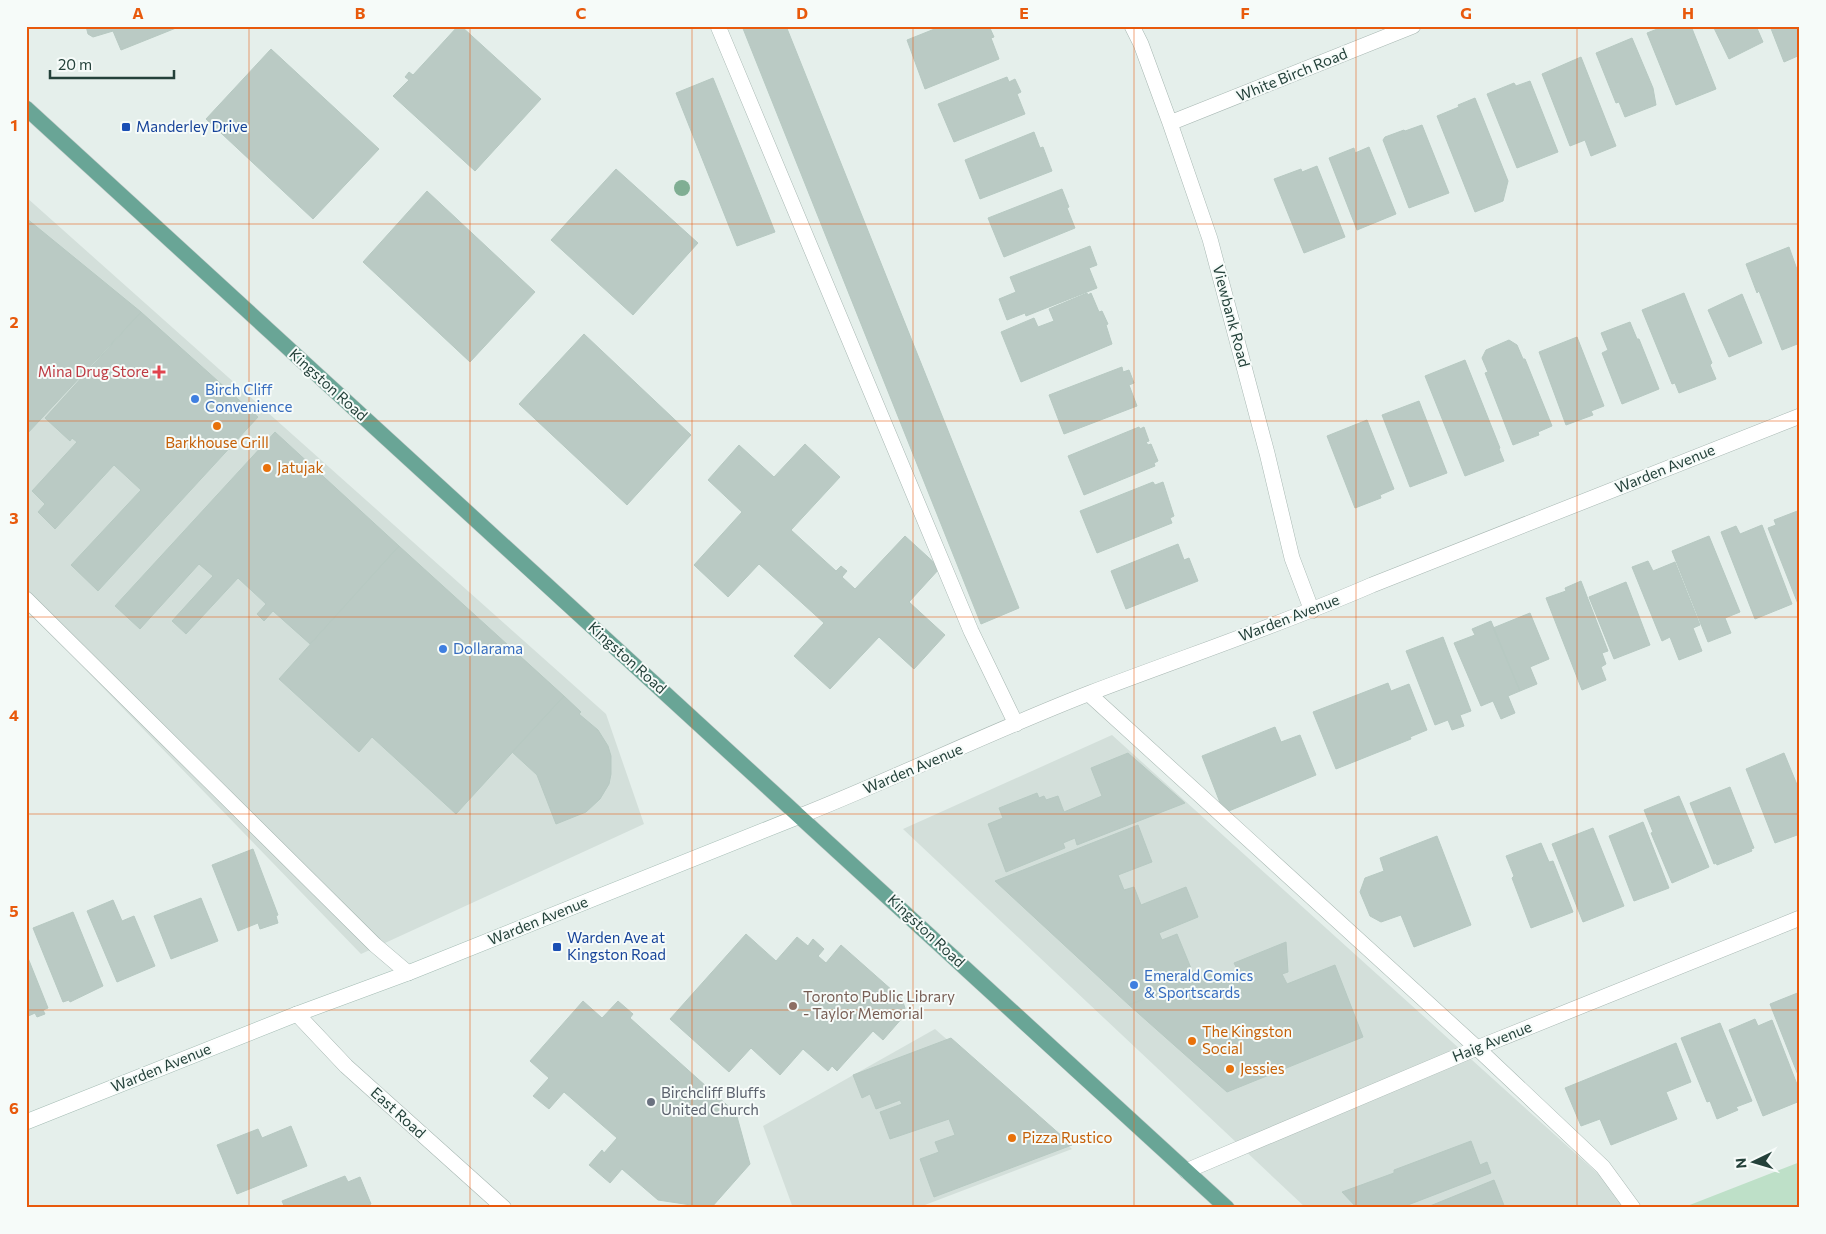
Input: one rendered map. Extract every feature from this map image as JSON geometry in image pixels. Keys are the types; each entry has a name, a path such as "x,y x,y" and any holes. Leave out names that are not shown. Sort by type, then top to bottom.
{"main road":[{"name":"Kingston Road","path":"26,108 1227,1208"}],"street":[{"path":"718,26 971,631 1016,724"},
{"name":"Viewbank Road","path":"1132,26 1170,123 1210,239 1267,453 1292,558 1312,611"},
{"name":"White Birch Road","path":"1170,123 1413,26"},
{"name":"Warden Avenue","path":"26,1122 297,1014 408,973 868,789 1088,694 1312,611 1372,585 1800,416"},
{"path":"26,599 368,938 408,973"},
{"path":"1088,694 1477,1048 1603,1167 1633,1208"},
{"name":"Haig Avenue","path":"1186,1171 1477,1048 1800,918"},
{"name":"East Road","path":"297,1014 346,1066 504,1208"}],"shaded area":[{"path":"26,197 606,714 644,824 361,954 26,608"},
{"path":"1112,735 1636,1208 1306,1208 903,829"},
{"path":"935,1029 1072,1149 917,1208 793,1208 763,1126"}],"green space":[{"path":"1800,1162 1800,1208 1682,1208"}],"building":[{"path":"86,26 181,26 121,50 113,31 93,37 88,34"},
{"path":"458,26 461,26 541,99 475,171 393,96 409,80 405,77 409,72 413,75"},
{"path":"742,26 786,26 1019,608 981,624"},
{"path":"942,26 989,26 994,37 991,38 999,59 925,89 907,40"},
{"path":"1665,26 1691,26 1716,89 1676,105 1647,33"},
{"path":"1713,26 1756,26 1763,42 1729,59"},
{"path":"1770,26 1800,26 1800,55 1784,62"},
{"path":"1632,38 1653,88 1656,105 1625,117 1619,102 1616,103 1596,53"},
{"path":"271,49 379,149 313,219 206,119"},
{"path":"1581,57 1616,146 1591,156 1585,140 1570,146 1542,74"},
{"path":"1007,77 1009,82 1015,79 1021,92 1017,94 1025,114 954,142 938,104"},
{"path":"713,78 775,232 737,246 676,93"},
{"path":"1530,81 1558,152 1517,168 1487,94 1514,83 1516,86"},
{"path":"1475,98 1508,181 1503,201 1475,212 1437,116"},
{"path":"1422,125 1449,193 1409,208 1383,140 1385,137"},
{"path":"1034,132 1040,148 1043,147 1052,171 980,199 965,160"},
{"path":"1369,147 1396,214 1357,230 1329,158 1354,148 1355,153"},
{"path":"1317,166 1345,237 1304,253 1274,179 1301,169 1302,172"},
{"path":"616,169 698,243 633,315 551,240"},
{"path":"1062,189 1075,228 1004,257 988,218"},
{"path":"427,191 535,292 470,362 363,262"},
{"path":"26,218 141,312 26,435"},
{"path":"1090,246 1097,265 1089,268 1097,288 1026,316 1025,313 1007,320 999,299 1016,292 1010,277"},
{"path":"1789,247 1800,281 1800,343 1782,350 1759,291 1757,293 1746,264"},
{"path":"1087,293 1088,295 1091,293 1099,312 1102,311 1108,324 1106,325 1112,344 1021,382 1001,332 1034,318 1038,327 1054,321 1049,309"},
{"path":"1684,293 1712,363 1710,365 1716,379 1679,393 1675,383 1672,384 1642,310"},
{"path":"1742,294 1762,343 1729,357 1708,310"},
{"path":"141,312 258,417 98,591 71,565 141,490 114,465 55,529 38,512 45,504 32,491 77,442 72,438 70,441 45,418"},
{"path":"1630,322 1637,339 1639,339 1659,389 1622,404 1602,353 1608,350 1601,333"},
{"path":"584,334 691,435 627,505 519,404"},
{"path":"1577,337 1604,406 1591,411 1593,415 1566,425 1539,352"},
{"path":"1509,340 1517,345 1523,359 1525,359 1552,426 1538,432 1539,435 1513,445 1485,373 1488,372 1482,358 1486,350"},
{"path":"1465,360 1504,461 1465,476 1425,376"},
{"path":"1122,367 1123,372 1129,370 1134,383 1129,385 1137,406 1064,434 1049,395"},
{"path":"1419,401 1447,473 1410,487 1382,415"},
{"path":"1367,420 1394,489 1380,495 1381,498 1355,508 1327,436"},
{"path":"1139,427 1140,429 1144,427 1149,441 1146,442 1148,445 1151,444 1158,461 1154,463 1155,466 1084,495 1068,456"},
{"path":"275,432 399,546 310,644 273,611 264,621 257,614 266,604 238,578 186,634 172,621 213,576 199,564 140,629 115,606"},
{"path":"805,444 840,477 791,530 836,571 841,566 847,571 842,577 855,589 905,536 940,568 909,602 945,635 914,669 879,637 830,689 794,656 824,623 759,564 728,597 694,565 742,512 708,480 739,445 774,477"},
{"path":"1153,482 1155,485 1163,482 1174,516 1170,518 1172,523 1097,553 1080,511"},
{"path":"1800,510 1800,609 1768,528 1776,525 1774,520"},
{"path":"1762,525 1792,604 1755,619 1721,532 1736,526 1740,534"},
{"path":"1709,536 1740,612 1725,618 1731,633 1708,642 1672,551"},
{"path":"1178,544 1184,560 1189,558 1198,581 1126,609 1111,571"},
{"path":"399,546 564,696 456,814 372,737 359,752 279,679"},
{"path":"1648,561 1653,571 1675,562 1700,625 1693,628 1702,651 1679,660 1670,637 1662,641 1632,567"},
{"path":"1581,581 1608,651 1602,653 1606,664 1601,667 1606,680 1582,690 1546,598 1566,591 1565,588"},
{"path":"1626,582 1650,645 1614,659 1589,597"},
{"path":"1530,613 1549,659 1530,667 1537,684 1520,691 1493,628"},
{"path":"1491,621 1520,691 1508,696 1515,713 1501,719 1493,701 1481,706 1454,643 1475,635 1472,629"},
{"path":"1443,637 1471,711 1460,715 1464,726 1452,730 1448,720 1435,725 1406,651"},
{"path":"1388,683 1391,691 1409,684 1427,730 1410,737 1411,739 1336,769 1313,712"},
{"path":"564,696 581,712 579,714 598,730 608,746 611,756 611,774 609,784 600,799 586,812 556,824 537,775 512,752"},
{"path":"1275,727 1281,742 1300,735 1316,775 1224,813 1202,756"},
{"path":"1128,753 1185,803 1077,845 1075,838 1063,843 1065,848 1006,872 988,824 1003,818 999,808 1037,793 1039,798 1044,796 1046,800 1058,796 1064,812 1102,796 1091,768"},
{"path":"1784,753 1800,792 1800,834 1775,843 1746,769"},
{"path":"1730,787 1754,848 1751,849 1752,851 1717,865 1716,863 1714,864 1690,803"},
{"path":"1679,796 1709,867 1672,883 1651,833 1653,832 1644,810"},
{"path":"1643,822 1669,888 1634,901 1609,836"},
{"path":"1138,825 1152,862 1118,875 1124,890 1134,887 1141,905 1186,887 1198,917 1159,933 1162,940 1177,934 1195,978 1129,1005 995,881"},
{"path":"1593,828 1624,906 1583,922 1552,844"},
{"path":"1437,836 1471,925 1414,947 1401,915 1381,922 1370,916 1360,892 1365,878 1384,871 1380,858"},
{"path":"1541,843 1549,862 1553,861 1573,912 1531,928 1512,878 1514,876 1506,856"},
{"path":"253,849 278,915 276,916 278,923 260,929 258,923 238,931 212,865"},
{"path":"201,898 218,941 171,959 154,916"},
{"path":"113,900 122,921 134,916 155,966 117,982 87,911"},
{"path":"73,912 103,986 70,1002 69,1000 63,1002 33,928"},
{"name":"Toronto Public Library - Taylor Memorial","path":"746,934 776,961 797,937 808,946 813,939 824,949 818,956 826,963 841,945 902,999 905,1008 903,1017 883,1040 873,1031 837,1071 832,1066 828,1071 803,1049 780,1075 751,1048 729,1072 670,1019"},
{"path":"1286,942 1288,972 1282,974 1287,984 1335,965 1363,1037 1227,1092 1129,1005 1210,973 1213,981 1238,971 1234,963"},
{"path":"26,953 48,1008 43,1010 45,1014 37,1017 35,1013 26,1017"},
{"path":"1800,992 1800,1080 1770,1004"},
{"name":"Birchcliff Bluffs United Church","path":"583,1001 602,1018 618,1001 633,1014 630,1018 736,1113 750,1164 711,1208 658,1200 622,1169 610,1183 589,1165 602,1150 604,1153 617,1138 564,1092 549,1109 533,1096 549,1078 530,1061"},
{"path":"1755,1019 1758,1026 1772,1020 1800,1092 1800,1101 1763,1116 1729,1030"},
{"path":"1720,1023 1752,1101 1736,1107 1738,1110 1717,1119 1710,1101 1707,1102 1681,1038"},
{"path":"951,1038 1072,1145 934,1197 920,1159 939,1152 935,1142 955,1135 949,1119 890,1139 880,1112 902,1104 900,1100 876,1109 870,1094 862,1098 853,1075"},
{"path":"1676,1043 1691,1082 1666,1092 1677,1119 1611,1145 1600,1119 1581,1126 1565,1088"},
{"path":"291,1126 307,1166 237,1194 217,1145 258,1129 262,1138"},
{"path":"1471,1141 1480,1165 1487,1162 1491,1173 1400,1208 1357,1208 1342,1192 1394,1173 1394,1170"},
{"path":"345,1176 348,1182 360,1177 371,1204 362,1208 285,1208 282,1201"},
{"path":"1494,1180 1505,1208 1425,1208"}],"place":[{"name":"Manderley Drive","path":"126,127"},
{"name":"Mina Drug Store","path":"159,372"},
{"name":"Birch Cliff Convenience","path":"195,399"},
{"name":"Barkhouse Grill","path":"217,426"},
{"name":"Jatujak","path":"267,468"},
{"name":"Dollarama","path":"443,649"},
{"name":"Warden Ave at Kingston Road","path":"557,947"},
{"name":"Emerald Comics & Sportscards","path":"1134,985"},
{"name":"Toronto Public Library - Taylor Memorial","path":"793,1006"},
{"name":"The Kingston Social","path":"1192,1041"},
{"name":"Jessies","path":"1230,1069"},
{"name":"Birchcliff Bluffs United Church","path":"651,1102"},
{"name":"Pizza Rustico","path":"1012,1138"}]}
